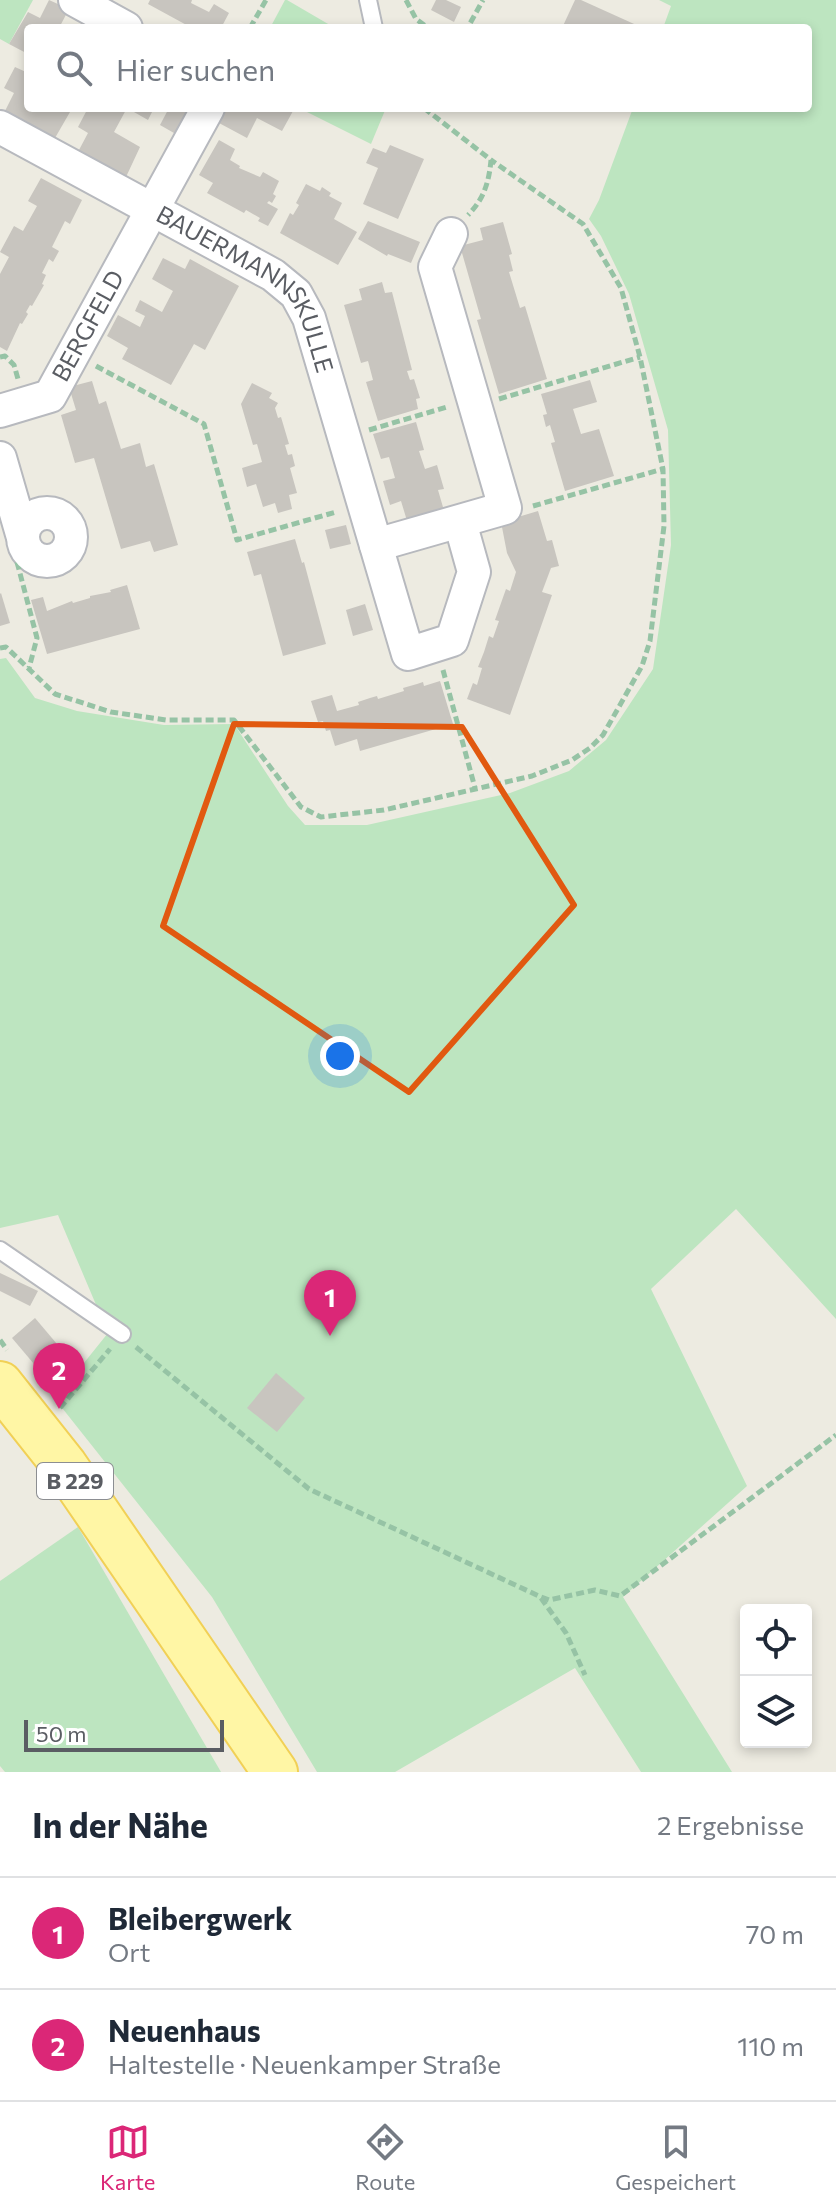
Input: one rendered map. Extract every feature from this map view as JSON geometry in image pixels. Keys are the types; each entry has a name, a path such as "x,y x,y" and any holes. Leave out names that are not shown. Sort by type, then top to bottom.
{"main road":[{"name":"B 229","path":"0,1384 38,1429 275,1772"}],"street":[{"path":"75,0 119,24"},
{"name":"BERGFELD","path":"0,411 50,396 206,112"},
{"name":"BAUERMANNSKULLE","path":"0,127 273,275 296,294 309,318 408,654 452,640"},
{"path":"376,545 505,508 435,267 451,234"},
{"path":"0,458 22,534"},
{"path":"452,640 474,572 460,522"}],"lane":[{"path":"368,0 373,24"},
{"path":"0,1250 122,1334"}],"path":[{"path":"252,24 266,0"},
{"path":"406,0 416,19 423,24"},
{"path":"470,24 483,0"},
{"path":"429,112 491,160 489,182 478,205 451,234"},
{"path":"74,355 204,424 237,540 364,504"},
{"path":"345,437 640,357"},
{"path":"505,508 506,513 663,469"},
{"path":"25,592 37,638 29,669"},
{"path":"452,640 442,672 475,788"},
{"path":"38,1429 59,1409 122,1334 148,1359 309,1489 549,1600 595,1590 620,1596 836,1435"},
{"path":"541,1597 566,1633 585,1675"}],"highlighted area":[{"path":"234,724 462,727 574,905 409,1092 163,926"}],"green space":[{"path":"0,0 33,0 9,44 0,39"},
{"path":"287,0 328,24 272,24"},
{"path":"659,0 836,0 836,1319 736,1209 651,1289 747,1486 623,1597 732,1772 641,1772 575,1668 395,1772 317,1772 212,1597 55,1399 108,1333 58,1215 0,1228 0,659 6,658 35,698 77,711 164,725 234,724 288,806 305,825 367,825 510,793 569,771 606,740 653,669 671,545 668,430 629,294 601,236 589,219 632,112 812,112 812,24 664,24 671,6"},
{"path":"307,112 384,112 371,144"},
{"path":"78,1527 221,1772 5,1772 0,1766 0,1581"}],"building":[{"path":"49,0 69,9 61,24 24,24 24,52 9,44 28,12 40,18"},
{"path":"150,0 192,0 191,3 209,12 214,4 229,13 223,24 185,24 148,4"},
{"path":"436,0 446,0 461,7 454,22 431,10"},
{"path":"575,0 581,0 634,24 564,24"},
{"path":"15,67 24,71 24,112 70,112 55,138 5,111 14,93 4,88"},
{"path":"86,112 125,112 114,132 140,147 126,177 79,150 88,133 78,127"},
{"path":"134,112 152,112 148,120"},
{"path":"167,112 186,112 193,116 181,137 160,125"},
{"path":"225,112 292,112 282,131 257,118 247,138 219,123"},
{"path":"219,140 235,149 230,160 239,168 260,177 263,172 279,181 273,194 276,196 272,203 267,203 278,209 268,226 246,210 244,213 207,193 213,183 199,175"},
{"path":"390,145 424,159 398,219 363,204 378,168 366,163 373,148 386,153"},
{"path":"41,178 82,200 70,224 65,221 52,247 59,251 53,262 49,259 42,273 46,275 44,285 26,312 28,314 20,323 7,351 0,347 0,274 9,257 0,252 14,226 23,231 37,206 28,201"},
{"path":"306,184 320,191 322,187 331,193 329,196 342,203 334,219 357,232 338,265 280,233 290,213 293,215 299,205 296,203"},
{"path":"368,221 420,242 411,263 387,256 358,239"},
{"path":"503,222 512,254 509,255 513,271 509,272 520,308 525,306 547,379 499,394 477,320 481,319 460,246 483,240 480,228"},
{"path":"163,258 185,269 190,259 239,286 205,350 194,344 171,385 122,359 128,348 107,336 118,315 140,327 145,316 135,311 140,300 162,312 173,291 152,279"},
{"path":"382,282 385,293 392,292 412,370 407,371 410,380 414,379 420,398 416,399 418,409 378,421 366,382 373,380 368,361 361,363 344,305 362,300 359,289"},
{"path":"590,380 597,402 573,409 581,434 599,429 614,476 565,491 551,443 555,442 543,415 547,414 541,394"},
{"path":"92,381 99,404 106,401 121,449 140,443 146,467 154,464 178,545 154,552 150,541 121,549 94,458 75,463 61,415 76,410 69,387"},
{"path":"252,383 272,393 269,398 278,403 275,408 289,444 285,445 288,455 292,454 295,466 290,468 297,493 289,495 292,509 278,513 275,503 263,507 256,484 247,487 242,468 262,462 257,444 253,445 241,404"},
{"path":"416,422 424,450 419,451 425,469 437,465 444,489 438,490 445,514 408,524 401,501 390,505 383,481 395,478 389,457 381,459 373,434"},
{"path":"538,511 547,541 552,540 559,566 551,568 542,592 552,595 510,715 467,699 473,683 477,685 482,668 478,667 489,636 493,638 499,621 495,620 516,572 507,553 501,522"},
{"path":"346,525 351,544 330,549 325,530"},
{"path":"295,539 326,644 283,656 261,574 254,576 247,552"},
{"path":"127,585 140,629 47,654 31,600 43,597 47,611"},
{"path":"0,594 10,623 0,626"},
{"path":"365,604 373,630 353,636 346,610"},
{"path":"440,681 453,724 360,751 357,739 335,746 330,730 326,731 323,721 318,722 311,701 332,695 337,711 359,705 358,702 370,698 377,696 378,699 404,691 403,688 423,682 424,686"},
{"path":"0,1273 38,1291 30,1306 0,1291"},
{"path":"35,1318 68,1357 45,1377 12,1338"},
{"path":"276,1373 305,1398 277,1432 247,1408"}],"place":[{"name":"Bleibergwerk","path":"330,1336"},
{"name":"Neuenhaus","path":"59,1409"}]}
